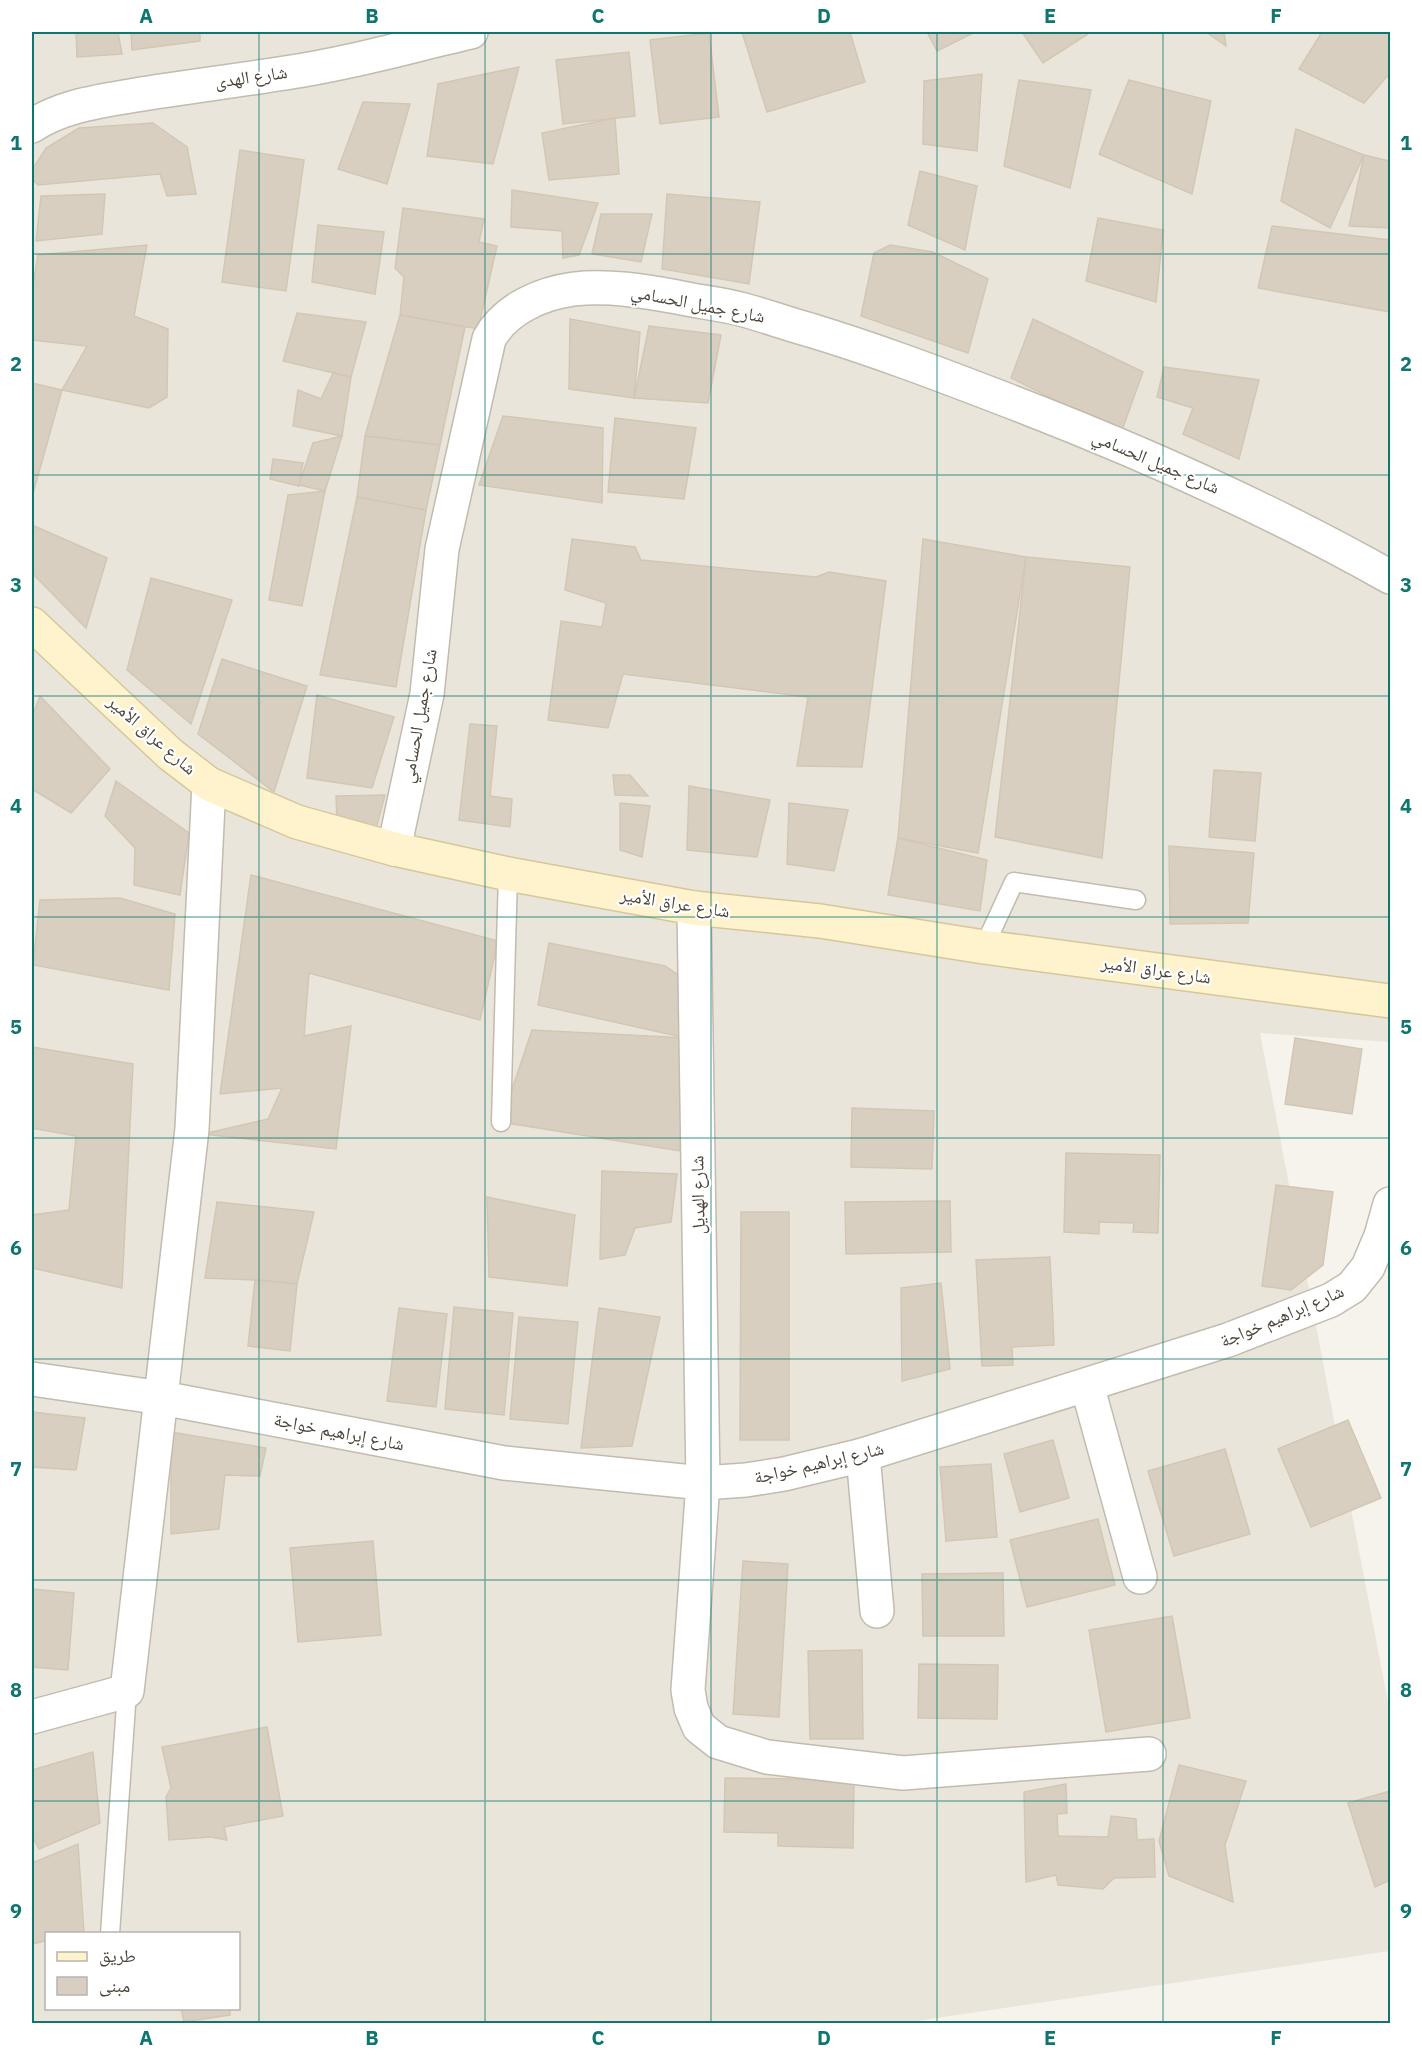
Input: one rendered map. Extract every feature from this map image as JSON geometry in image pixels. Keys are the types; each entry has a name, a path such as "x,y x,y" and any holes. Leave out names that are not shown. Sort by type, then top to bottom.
{"main road":[{"name":"شارع عراق الأمير","path":"32,624 170,754 209,784 297,822 394,849 508,874 694,908 820,921 984,947 1390,1001"}],"street":[{"name":"شارع الهدى","path":"32,126 69,109 114,99 200,84 286,73 471,32"},
{"name":"شارع جميل الحسامي","path":"394,849 427,694 442,549 489,339 501,321 521,307 547,295 575,289 616,289 656,294 742,310 881,352 1068,424 1214,486 1321,538 1390,577"},
{"path":"32,1717 128,1691 192,1129 209,784"},
{"name":"شارع الهديل","path":"694,908 703,1483 688,1690 691,1708 699,1727 718,1742 767,1757 903,1773 1149,1754"},
{"name":"شارع إبراهيم خواجة","path":"32,1379 162,1398 504,1463 703,1483 746,1480 784,1474 863,1455 1228,1340 1331,1300 1352,1287 1368,1267 1382,1236 1390,1204"},
{"path":"1087,1385 1140,1577"},
{"path":"863,1455 878,1611"}],"lane":[{"path":"501,1122 508,874"},
{"path":"984,947 1014,882 1136,900"},
{"path":"110,1932 128,1691"}],"shaded area":[{"path":"32,32 1390,32 1390,1042 1260,1033 1390,1713 1390,1951 896,2024 32,2024"}],"building":[{"path":"76,32 118,32 122,54 77,57"},
{"path":"131,32 200,32 200,41 132,50"},
{"path":"742,32 850,32 865,82 767,112"},
{"path":"927,32 975,32 937,51"},
{"path":"1022,32 1091,32 1043,63"},
{"path":"1206,32 1224,32 1226,46"},
{"path":"1322,32 1384,32 1390,34 1390,73 1364,103 1299,69"},
{"path":"709,33 719,117 660,124 650,40"},
{"path":"629,52 635,116 563,124 556,60"},
{"path":"519,67 493,164 427,156 438,84"},
{"path":"982,74 977,151 923,144 924,81"},
{"path":"1019,80 1091,90 1070,188 1004,166"},
{"path":"1129,80 1211,101 1192,194 1099,154"},
{"path":"363,102 410,104 387,184 338,169"},
{"path":"615,118 619,174 549,180 542,133"},
{"path":"153,123 187,147 196,194 167,196 160,174 38,185 32,179 32,170 46,148 79,128"},
{"path":"1296,129 1364,155 1330,228 1281,201"},
{"path":"240,150 304,160 286,291 222,282"},
{"path":"1364,155 1390,161 1390,228 1349,226"},
{"path":"920,171 977,186 965,250 908,225"},
{"path":"512,190 598,203 579,255 563,258 562,231 511,227"},
{"path":"105,194 102,234 36,241 41,196"},
{"path":"667,194 760,202 749,284 662,269"},
{"path":"403,208 484,219 479,242 497,246 478,329 400,315 404,277 395,268"},
{"path":"601,214 652,214 641,262 592,254"},
{"path":"1098,218 1163,230 1156,302 1086,281"},
{"path":"318,225 384,232 375,294 312,282"},
{"path":"1272,226 1390,240 1390,312 1258,288"},
{"path":"147,245 134,316 168,329 167,397 149,408 62,390 87,346 32,340 32,290 38,255"},
{"path":"890,245 933,252 988,279 968,353 861,316 874,253"},
{"path":"297,313 366,322 351,377 283,361"},
{"path":"400,315 465,327 440,445 365,436"},
{"path":"570,319 640,332 634,398 569,389"},
{"path":"1033,319 1143,372 1121,433 1011,378"},
{"path":"649,326 721,335 708,403 634,398"},
{"path":"1164,367 1259,380 1239,459 1183,434 1193,408 1157,397"},
{"path":"333,373 351,377 342,436 293,426 298,390 321,399"},
{"path":"32,383 62,390 32,497"},
{"path":"503,416 603,428 602,503 479,485"},
{"path":"615,418 696,428 684,499 608,492"},
{"path":"342,436 325,491 299,485 313,443"},
{"path":"365,436 440,445 426,510 357,497"},
{"path":"273,459 303,463 299,486 270,479"},
{"path":"325,491 302,606 269,600 288,495"},
{"path":"357,497 426,510 396,687 320,675"},
{"path":"32,525 107,558 86,628 32,573"},
{"path":"572,539 635,547 641,560 816,577 829,572 886,581 862,767 797,766 808,697 623,674 608,728 548,720 561,621 602,627 606,603 565,590"},
{"path":"923,539 1026,557 978,853 898,838"},
{"path":"1026,557 1130,567 1102,858 995,837"},
{"path":"151,578 232,600 191,724 127,670"},
{"path":"222,659 307,686 274,792 198,734"},
{"path":"317,695 394,717 372,788 307,778"},
{"path":"40,696 110,769 71,813 32,789 32,717"},
{"path":"470,724 497,726 490,796 512,799 510,827 459,820"},
{"path":"1214,770 1261,773 1255,841 1209,837"},
{"path":"613,775 630,775 648,796 615,795"},
{"path":"116,781 189,833 180,895 134,885 135,848 105,816"},
{"path":"689,786 770,800 757,857 687,850"},
{"path":"385,795 373,840 337,822 336,796"},
{"path":"620,803 650,806 642,857 620,850"},
{"path":"789,803 848,810 834,871 787,864"},
{"path":"898,838 987,860 980,911 888,895"},
{"path":"1169,846 1254,853 1248,923 1170,924"},
{"path":"251,875 498,941 480,1020 309,973 304,1036 351,1026 336,1149 203,1134 268,1119 282,1088 220,1094"},
{"path":"120,898 175,914 169,990 33,965 40,900"},
{"path":"549,943 665,966 680,976 686,1038 538,1005"},
{"path":"532,1030 686,1038 680,1151 501,1122"},
{"path":"1295,1038 1362,1049 1352,1114 1285,1104"},
{"path":"32,1047 133,1064 122,1288 32,1268 32,1215 69,1210 76,1136 32,1128"},
{"path":"852,1108 934,1111 932,1169 851,1167"},
{"path":"1066,1153 1160,1155 1158,1233 1133,1232 1134,1223 1099,1222 1099,1234 1064,1232"},
{"path":"602,1171 677,1174 671,1222 635,1228 625,1255 600,1259"},
{"path":"1276,1185 1333,1192 1323,1265 1291,1290 1262,1286"},
{"path":"487,1197 575,1215 567,1286 489,1277"},
{"path":"950,1201 951,1252 846,1254 845,1202"},
{"path":"217,1202 314,1212 297,1284 205,1278"},
{"path":"741,1212 789,1212 789,1440 740,1440"},
{"path":"1050,1257 1054,1345 1012,1347 1013,1365 982,1366 976,1260"},
{"path":"255,1280 297,1284 290,1351 248,1346"},
{"path":"941,1283 950,1369 902,1381 901,1288"},
{"path":"454,1307 513,1313 504,1415 445,1409"},
{"path":"399,1308 447,1314 436,1407 387,1401"},
{"path":"599,1308 660,1317 632,1446 581,1448"},
{"path":"519,1317 578,1322 568,1424 510,1419"},
{"path":"32,1412 85,1418 76,1470 32,1467"},
{"path":"1348,1420 1381,1498 1311,1527 1278,1449"},
{"path":"171,1432 266,1448 260,1476 225,1475 219,1529 171,1534"},
{"path":"1053,1440 1069,1498 1020,1512 1004,1454"},
{"path":"1225,1449 1250,1534 1174,1556 1148,1471"},
{"path":"991,1464 997,1537 946,1541 940,1467"},
{"path":"1098,1519 1115,1585 1027,1607 1010,1540"},
{"path":"373,1541 381,1635 298,1642 290,1548"},
{"path":"743,1561 788,1564 779,1717 733,1714"},
{"path":"1003,1573 1004,1636 923,1636 922,1574"},
{"path":"32,1589 74,1593 68,1670 32,1667"},
{"path":"1172,1616 1190,1718 1106,1732 1089,1630"},
{"path":"862,1650 863,1739 810,1739 808,1651"},
{"path":"919,1664 998,1665 997,1719 918,1718"},
{"path":"267,1727 283,1816 224,1827 227,1840 211,1837 169,1840 166,1797 171,1788 162,1747"},
{"path":"93,1752 100,1823 39,1849 32,1836 32,1770"},
{"path":"1179,1765 1246,1781 1225,1845 1233,1902 1169,1876 1159,1841"},
{"path":"725,1778 854,1780 853,1848 778,1846 778,1833 724,1832"},
{"path":"1066,1784 1067,1813 1057,1814 1058,1836 1108,1837 1111,1816 1136,1819 1137,1840 1154,1839 1155,1877 1114,1878 1103,1889 1058,1885 1056,1875 1026,1882 1024,1792"},
{"path":"1390,1791 1390,1880 1375,1887 1348,1803"},
{"path":"78,1844 84,1932 45,1932 45,1941 32,1944 32,1863"},
{"path":"181,2010 230,2010 230,2015 184,2022"}]}
